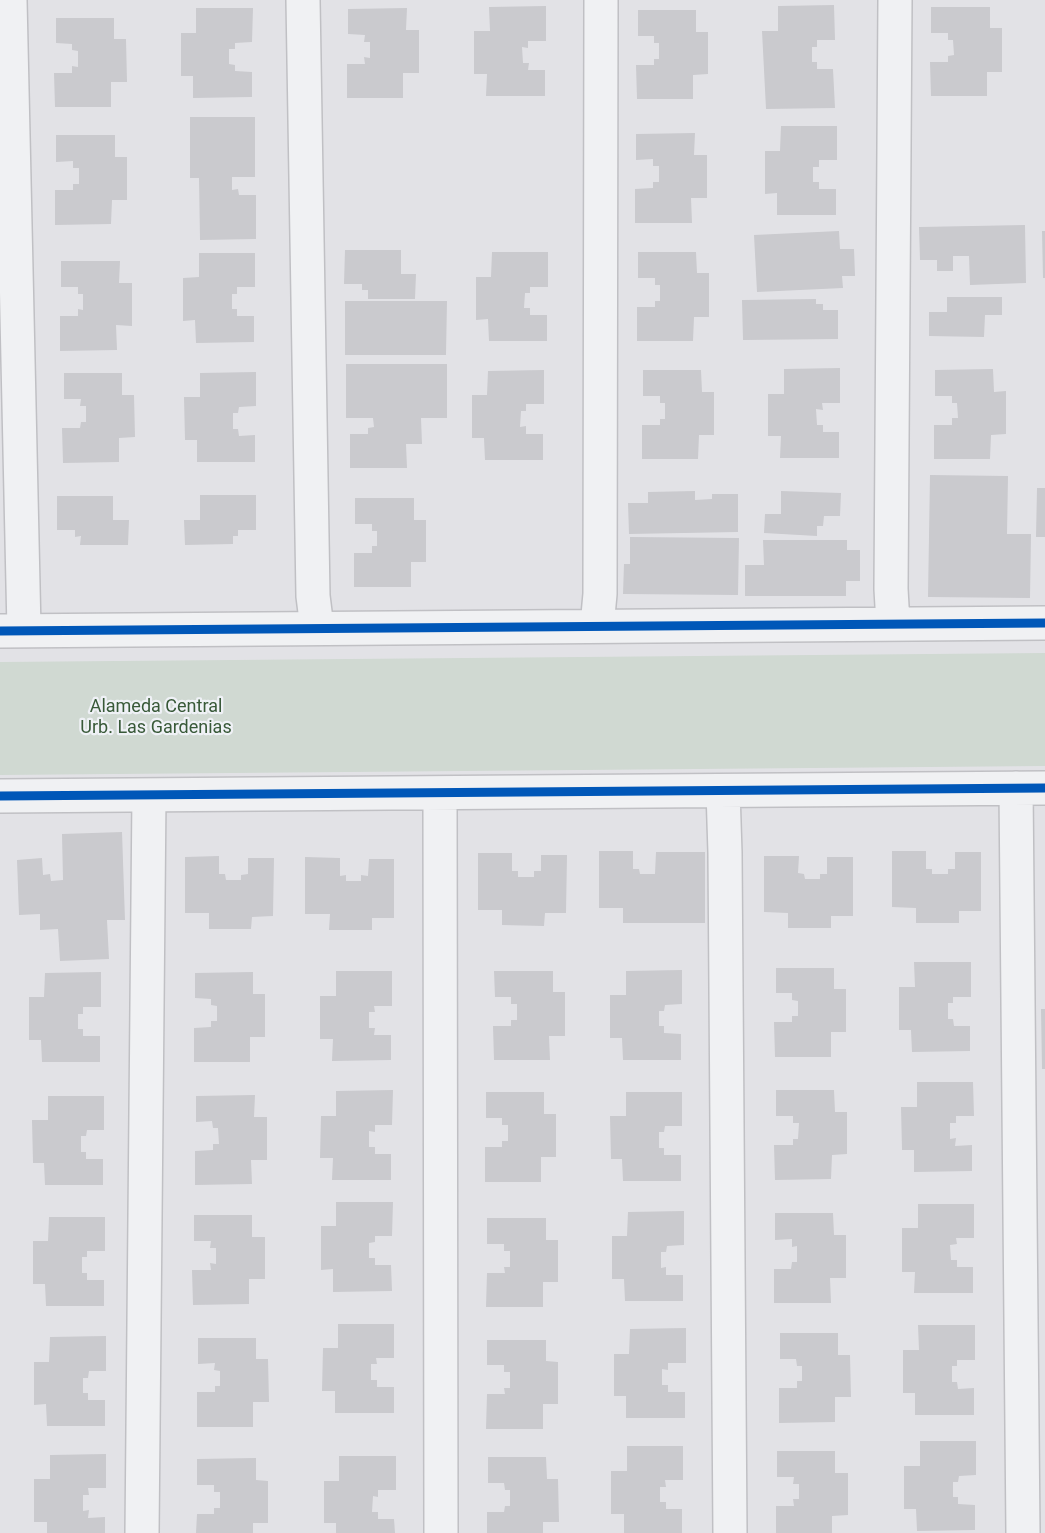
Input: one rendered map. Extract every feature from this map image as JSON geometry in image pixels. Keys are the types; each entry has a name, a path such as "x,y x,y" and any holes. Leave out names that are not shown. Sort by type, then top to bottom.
{"street":[{"path":"10,0 12,631 1045,623"},
{"path":"303,0 313,596 317,628"},
{"path":"597,626 600,594 601,0"},
{"path":"893,624 891,589 895,0"},
{"path":"0,796 1031,788 1023,1533"},
{"path":"723,791 730,1533"},
{"path":"440,793 441,1533"},
{"path":"142,1533 149,795"}],"green space":[{"name":"Alameda Central Urb. Las Gardenias","path":"1045,653 1045,766 0,775 0,662"}],"building":[{"path":"834,5 835,40 817,40 817,47 812,47 812,62 817,62 817,69 833,69 835,108 766,109 762,31 778,31 778,6"},
{"path":"546,6 546,41 528,41 528,48 522,47 523,63 529,63 528,70 545,70 545,96 486,96 487,74 474,74 474,31 490,31 489,7"},
{"path":"931,7 990,7 990,28 1002,28 1002,72 987,72 987,96 931,96 930,62 948,62 948,56 954,55 953,40 948,40 948,33 931,33"},
{"path":"196,8 253,8 252,42 235,43 235,49 229,49 229,64 235,65 235,71 252,72 252,97 193,98 193,76 181,76 181,33 196,33"},
{"path":"407,8 406,30 419,30 419,73 403,73 403,98 347,98 347,64 365,64 364,57 370,58 370,42 364,42 365,35 348,34 348,9"},
{"path":"638,10 696,10 696,32 708,32 708,74 693,75 693,99 637,99 636,65 654,65 654,59 659,59 659,43 654,43 654,36 638,36"},
{"path":"56,18 114,18 114,39 126,39 127,82 111,82 111,107 55,107 54,73 72,73 72,66 78,67 78,51 72,50 72,44 56,43"},
{"path":"190,117 255,117 255,177 232,177 232,190 238,189 239,195 256,195 256,239 200,240 199,178 190,178"},
{"path":"781,126 837,126 837,160 819,160 819,167 813,167 813,182 819,182 819,189 836,189 836,215 777,215 777,193 765,194 765,151 780,151"},
{"path":"695,133 694,155 707,155 707,198 691,198 692,223 635,223 635,189 653,188 653,182 659,182 659,166 653,166 653,159 636,160 636,134"},
{"path":"56,135 115,135 115,157 127,157 127,200 112,200 111,224 55,225 55,190 73,190 73,184 79,184 79,168 73,168 73,161 56,162"},
{"path":"1025,225 1026,283 970,285 969,256 953,256 953,271 937,271 937,260 920,260 919,227"},
{"path":"839,231 840,249 854,249 855,276 842,276 843,288 757,292 754,235"},
{"path":"1042,231 1045,231 1045,278 1043,278"},
{"path":"345,250 401,250 401,274 416,274 415,299 368,299 368,290 362,290 362,284 344,284"},
{"path":"492,252 548,252 548,287 530,287 530,293 525,293 524,308 530,308 530,315 547,315 547,341 489,341 488,319 476,320 476,277 491,277"},
{"path":"638,252 696,252 697,273 709,273 709,317 694,317 693,341 637,341 637,307 655,307 655,301 660,301 660,285 655,285 655,278 638,278"},
{"path":"199,253 255,253 255,287 237,287 237,294 232,294 232,309 237,309 237,316 254,316 254,342 196,343 195,320 183,321 183,278 199,277"},
{"path":"61,261 120,261 119,283 132,283 132,326 116,325 117,350 60,351 60,316 78,316 78,309 83,310 83,294 78,294 78,287 61,287"},
{"path":"947,297 1002,297 1002,315 985,315 984,337 929,336 929,312 947,312"},
{"path":"816,299 816,304 823,304 823,310 838,310 838,339 743,340 742,300"},
{"path":"345,301 447,301 446,355 345,355"},
{"path":"346,364 447,364 447,418 421,418 422,444 406,444 407,468 350,468 350,434 368,434 368,428 374,427 373,418 346,418"},
{"path":"840,368 840,403 822,403 823,410 816,409 817,425 823,425 823,432 839,432 839,458 780,458 781,436 768,436 768,394 784,394 784,369"},
{"path":"993,369 994,392 1006,391 1006,434 991,435 990,459 934,459 934,425 952,425 952,418 958,418 957,403 952,403 952,396 935,396 935,370"},
{"path":"544,370 544,404 526,404 526,411 521,411 520,427 526,426 526,434 543,434 543,460 485,460 484,438 472,438 472,395 487,395 488,371"},
{"path":"643,370 701,370 702,392 714,392 714,435 699,435 698,459 642,459 642,425 660,425 660,419 665,419 665,403 660,403 660,396 643,396"},
{"path":"256,372 256,406 239,407 238,413 233,413 233,429 238,429 239,436 255,435 255,462 197,462 197,440 185,440 184,397 200,397 200,373"},
{"path":"64,373 122,373 122,395 134,395 135,437 119,438 119,462 63,463 62,428 80,428 81,422 86,422 86,406 80,406 81,399 64,399"},
{"path":"930,475 1008,476 1007,534 1031,534 1030,598 928,597"},
{"path":"1037,488 1045,488 1045,537 1036,537"},
{"path":"695,491 695,500 712,499 712,494 738,494 738,532 629,534 628,503 648,503 648,492"},
{"path":"781,491 841,493 840,516 824,516 823,526 817,526 817,536 764,533 765,514 781,514"},
{"path":"200,495 256,495 256,530 238,530 238,536 233,536 233,544 185,545 184,520 200,520"},
{"path":"57,496 113,496 113,520 129,520 128,545 80,545 81,536 75,537 75,530 57,530"},
{"path":"355,498 414,498 414,520 426,520 426,562 411,562 411,587 354,587 354,553 372,553 372,546 377,546 377,531 372,531 372,524 355,524"},
{"path":"630,537 739,538 738,595 623,594 624,564 630,564"},
{"path":"763,540 847,540 847,550 860,550 860,581 846,581 846,596 745,596 745,565 764,565"},
{"path":"122,832 125,920 107,920 109,959 60,961 58,929 40,930 40,914 19,915 17,860 42,858 43,875 50,874 51,881 63,880 62,834"},
{"path":"599,851 633,851 633,869 639,869 640,874 655,874 656,852 705,852 705,923 623,923 623,908 599,908"},
{"path":"892,851 926,851 926,869 932,869 932,874 948,874 948,869 955,869 955,852 981,852 981,911 959,911 959,923 916,923 916,908 892,907"},
{"path":"478,853 512,853 512,871 518,871 518,877 534,877 534,871 541,871 541,855 567,855 566,913 545,913 544,926 502,925 502,910 478,910"},
{"path":"219,856 219,874 225,874 226,880 241,880 241,875 248,874 248,858 274,858 273,916 252,917 251,929 209,929 209,913 185,913 185,857"},
{"path":"764,856 799,856 798,873 804,874 805,879 820,879 820,874 827,874 827,857 853,857 853,916 831,916 831,928 788,928 788,913 764,912"},
{"path":"305,857 340,858 340,876 346,875 346,881 361,881 361,875 368,876 369,859 394,859 394,918 372,918 372,930 329,930 330,914 305,914"},
{"path":"914,962 971,962 971,997 953,997 953,1003 948,1003 948,1019 953,1019 954,1026 970,1026 970,1051 912,1052 911,1030 899,1030 899,987 915,987"},
{"path":"776,968 834,968 834,989 846,989 846,1032 831,1032 831,1057 775,1057 774,1022 792,1022 792,1016 798,1016 798,1001 792,1000 792,993 776,993"},
{"path":"682,970 682,1004 665,1005 664,1011 659,1011 659,1026 664,1026 664,1033 681,1034 681,1060 623,1060 622,1038 610,1038 610,995 626,995 626,971"},
{"path":"336,971 392,971 392,1006 374,1006 375,1012 369,1012 369,1028 375,1028 374,1035 391,1035 391,1060 332,1061 333,1039 320,1039 320,996 336,996"},
{"path":"494,971 553,971 553,992 565,992 565,1036 549,1036 550,1060 494,1060 493,1026 511,1026 511,1020 517,1020 517,1004 511,1004 511,997 495,997"},
{"path":"101,972 101,1007 83,1007 83,1014 78,1014 78,1029 83,1029 83,1036 100,1036 100,1062 42,1062 41,1040 29,1040 29,997 44,997 45,973"},
{"path":"253,972 253,994 265,994 265,1037 250,1037 250,1062 194,1062 194,1028 211,1027 211,1021 217,1021 217,1006 211,1005 211,999 195,998 195,973"},
{"path":"1041,1009 1045,1009 1045,1069 1042,1069"},
{"path":"917,1082 973,1082 974,1116 956,1116 956,1123 950,1123 950,1139 956,1138 955,1146 972,1145 972,1171 914,1172 914,1150 902,1150 901,1107 917,1107"},
{"path":"393,1090 392,1125 375,1125 375,1132 369,1131 369,1147 375,1147 375,1154 391,1154 391,1180 332,1180 333,1158 320,1158 321,1116 336,1116 336,1091"},
{"path":"776,1090 834,1090 835,1112 847,1112 847,1154 832,1155 831,1179 775,1180 774,1145 793,1145 793,1139 798,1139 799,1123 793,1123 793,1116 776,1116"},
{"path":"486,1092 544,1092 544,1114 556,1114 556,1157 541,1157 541,1182 485,1182 485,1147 502,1147 502,1141 508,1141 508,1125 502,1125 502,1118 486,1118"},
{"path":"626,1092 682,1092 682,1126 665,1126 664,1132 659,1132 659,1148 664,1148 664,1155 681,1155 681,1181 623,1181 622,1159 611,1159 610,1116 626,1116"},
{"path":"255,1095 254,1117 267,1117 267,1160 251,1160 252,1184 195,1185 195,1151 213,1150 213,1144 219,1144 218,1128 213,1128 212,1121 196,1122 196,1096"},
{"path":"48,1096 104,1096 104,1130 87,1130 86,1136 81,1136 81,1152 86,1152 86,1159 103,1159 103,1185 45,1185 44,1163 33,1163 32,1120 48,1120"},
{"path":"336,1202 393,1202 392,1236 375,1236 375,1242 369,1243 369,1258 375,1258 375,1265 391,1265 392,1291 333,1292 333,1269 321,1270 321,1226 336,1226"},
{"path":"918,1204 974,1204 974,1238 956,1238 957,1244 950,1245 951,1260 957,1260 957,1267 973,1267 973,1293 914,1293 915,1272 902,1272 902,1228 918,1228"},
{"path":"684,1211 684,1245 667,1246 666,1252 661,1252 661,1268 666,1267 666,1275 683,1275 683,1301 625,1301 624,1279 612,1279 612,1236 627,1236 628,1212"},
{"path":"775,1213 833,1213 834,1235 846,1235 846,1278 830,1278 831,1303 774,1303 774,1269 791,1269 792,1262 797,1262 797,1246 792,1247 792,1239 775,1240"},
{"path":"194,1215 252,1215 252,1237 265,1237 265,1279 249,1279 249,1304 193,1305 192,1270 211,1270 210,1263 216,1264 216,1248 210,1248 211,1241 194,1241"},
{"path":"49,1217 105,1217 105,1251 87,1251 87,1257 82,1257 82,1273 87,1273 87,1280 104,1280 104,1306 46,1306 45,1284 33,1284 33,1241 48,1241"},
{"path":"487,1218 546,1218 546,1240 558,1240 558,1282 543,1282 543,1307 486,1307 487,1273 505,1273 504,1267 510,1267 510,1251 504,1251 504,1244 487,1244"},
{"path":"338,1324 394,1324 394,1358 376,1358 377,1364 371,1364 371,1380 377,1380 377,1387 394,1387 394,1413 335,1413 335,1391 322,1391 323,1348 338,1348"},
{"path":"918,1325 975,1325 975,1360 957,1360 957,1366 952,1366 952,1382 957,1382 958,1389 974,1388 974,1415 915,1415 915,1393 903,1393 903,1350 919,1350"},
{"path":"686,1328 686,1363 668,1363 668,1370 662,1369 662,1385 668,1385 668,1392 685,1392 685,1418 626,1418 626,1396 614,1396 614,1354 629,1354 630,1329"},
{"path":"780,1333 838,1333 838,1355 850,1355 851,1397 835,1397 835,1422 779,1423 779,1388 797,1388 797,1381 802,1381 802,1366 797,1366 796,1359 780,1359"},
{"path":"106,1336 106,1371 89,1371 88,1378 83,1378 83,1393 88,1393 88,1400 105,1400 105,1426 47,1426 46,1404 34,1405 34,1362 49,1362 50,1337"},
{"path":"198,1338 256,1338 256,1359 268,1359 269,1402 253,1402 253,1427 197,1427 197,1392 215,1392 215,1386 220,1386 220,1371 214,1370 215,1363 198,1364"},
{"path":"487,1340 546,1340 546,1361 558,1362 558,1404 543,1404 543,1429 486,1429 487,1394 505,1394 504,1388 510,1388 510,1372 504,1372 504,1365 487,1365"},
{"path":"920,1441 976,1441 976,1475 959,1476 958,1482 953,1482 953,1497 958,1497 958,1504 975,1505 975,1530 917,1531 916,1509 904,1509 904,1466 920,1466"},
{"path":"627,1446 683,1446 683,1480 665,1480 666,1487 660,1487 660,1502 666,1502 666,1509 682,1509 682,1533 624,1533 624,1514 611,1514 611,1471 627,1471"},
{"path":"777,1451 835,1451 835,1473 848,1473 848,1515 832,1516 832,1533 776,1533 776,1506 794,1506 793,1499 799,1499 799,1484 793,1484 794,1477 777,1477"},
{"path":"106,1454 106,1488 88,1488 89,1495 83,1495 83,1511 89,1510 88,1518 105,1517 105,1533 47,1533 47,1522 34,1522 34,1479 50,1479 50,1455"},
{"path":"339,1456 396,1456 396,1490 378,1490 378,1497 373,1496 372,1512 378,1512 378,1519 394,1519 395,1533 336,1533 336,1523 324,1523 324,1481 339,1481"},
{"path":"488,1457 546,1457 547,1479 558,1479 559,1522 543,1522 543,1533 487,1533 487,1512 504,1512 505,1506 510,1506 510,1490 505,1490 504,1483 488,1483"},
{"path":"256,1458 256,1480 268,1481 268,1523 253,1523 253,1533 196,1533 197,1514 214,1514 214,1508 220,1508 220,1492 214,1492 214,1485 197,1485 197,1459"}],"cycle path":[{"path":"0,631 1045,623"},
{"path":"0,796 1045,788"}]}
